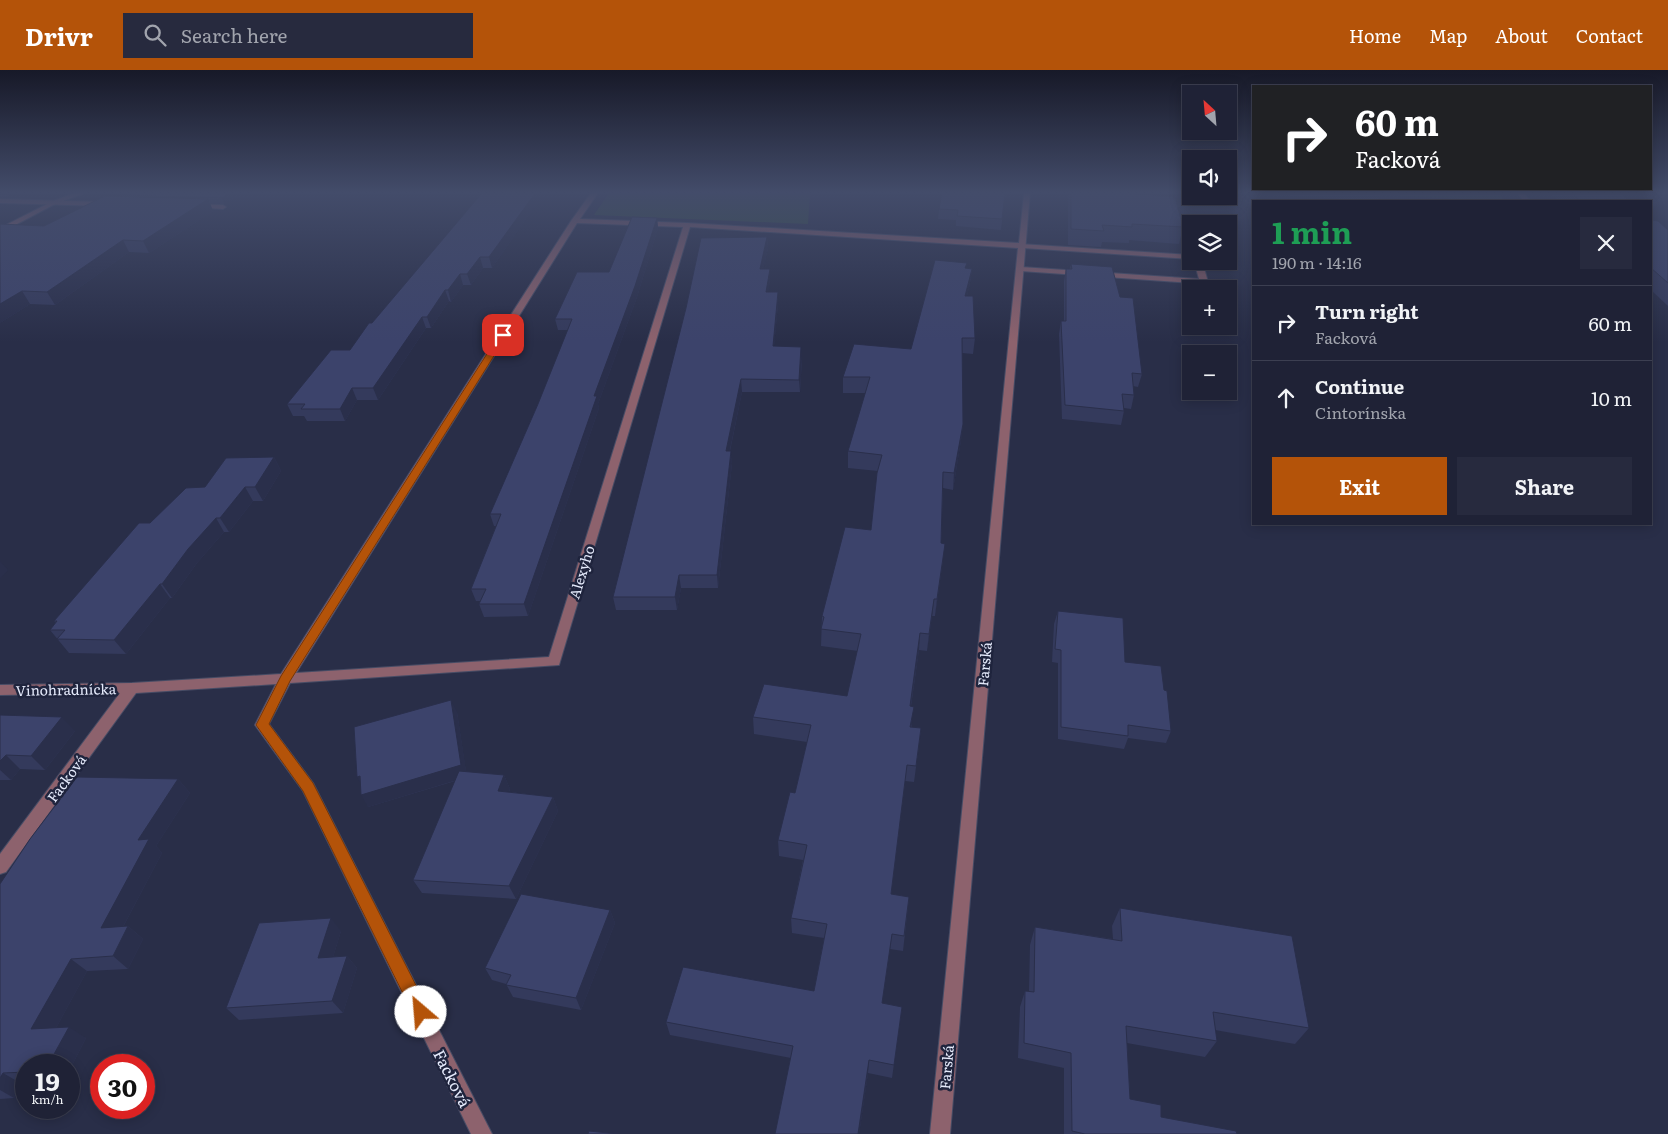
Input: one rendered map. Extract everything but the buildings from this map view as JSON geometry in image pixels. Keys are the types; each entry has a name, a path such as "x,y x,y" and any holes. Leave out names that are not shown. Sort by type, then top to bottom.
{"street":[{"path":"285,679 561,243"},
{"name":"Alexyho","path":"285,679 554,662 681,243"},
{"path":"969,243 1182,256"},
{"name":"Farská","path":"940,1134 1023,243"},
{"path":"1021,269 1204,282 1201,270"},
{"name":"Vinohradnícka","path":"0,690 132,688 285,679"},
{"name":"Facková","path":"285,679 262,725 308,787 482,1134"},
{"name":"Facková","path":"0,867 132,688"}],"route":[{"path":"421,1012 308,787 262,725 285,679 503,335"}]}
